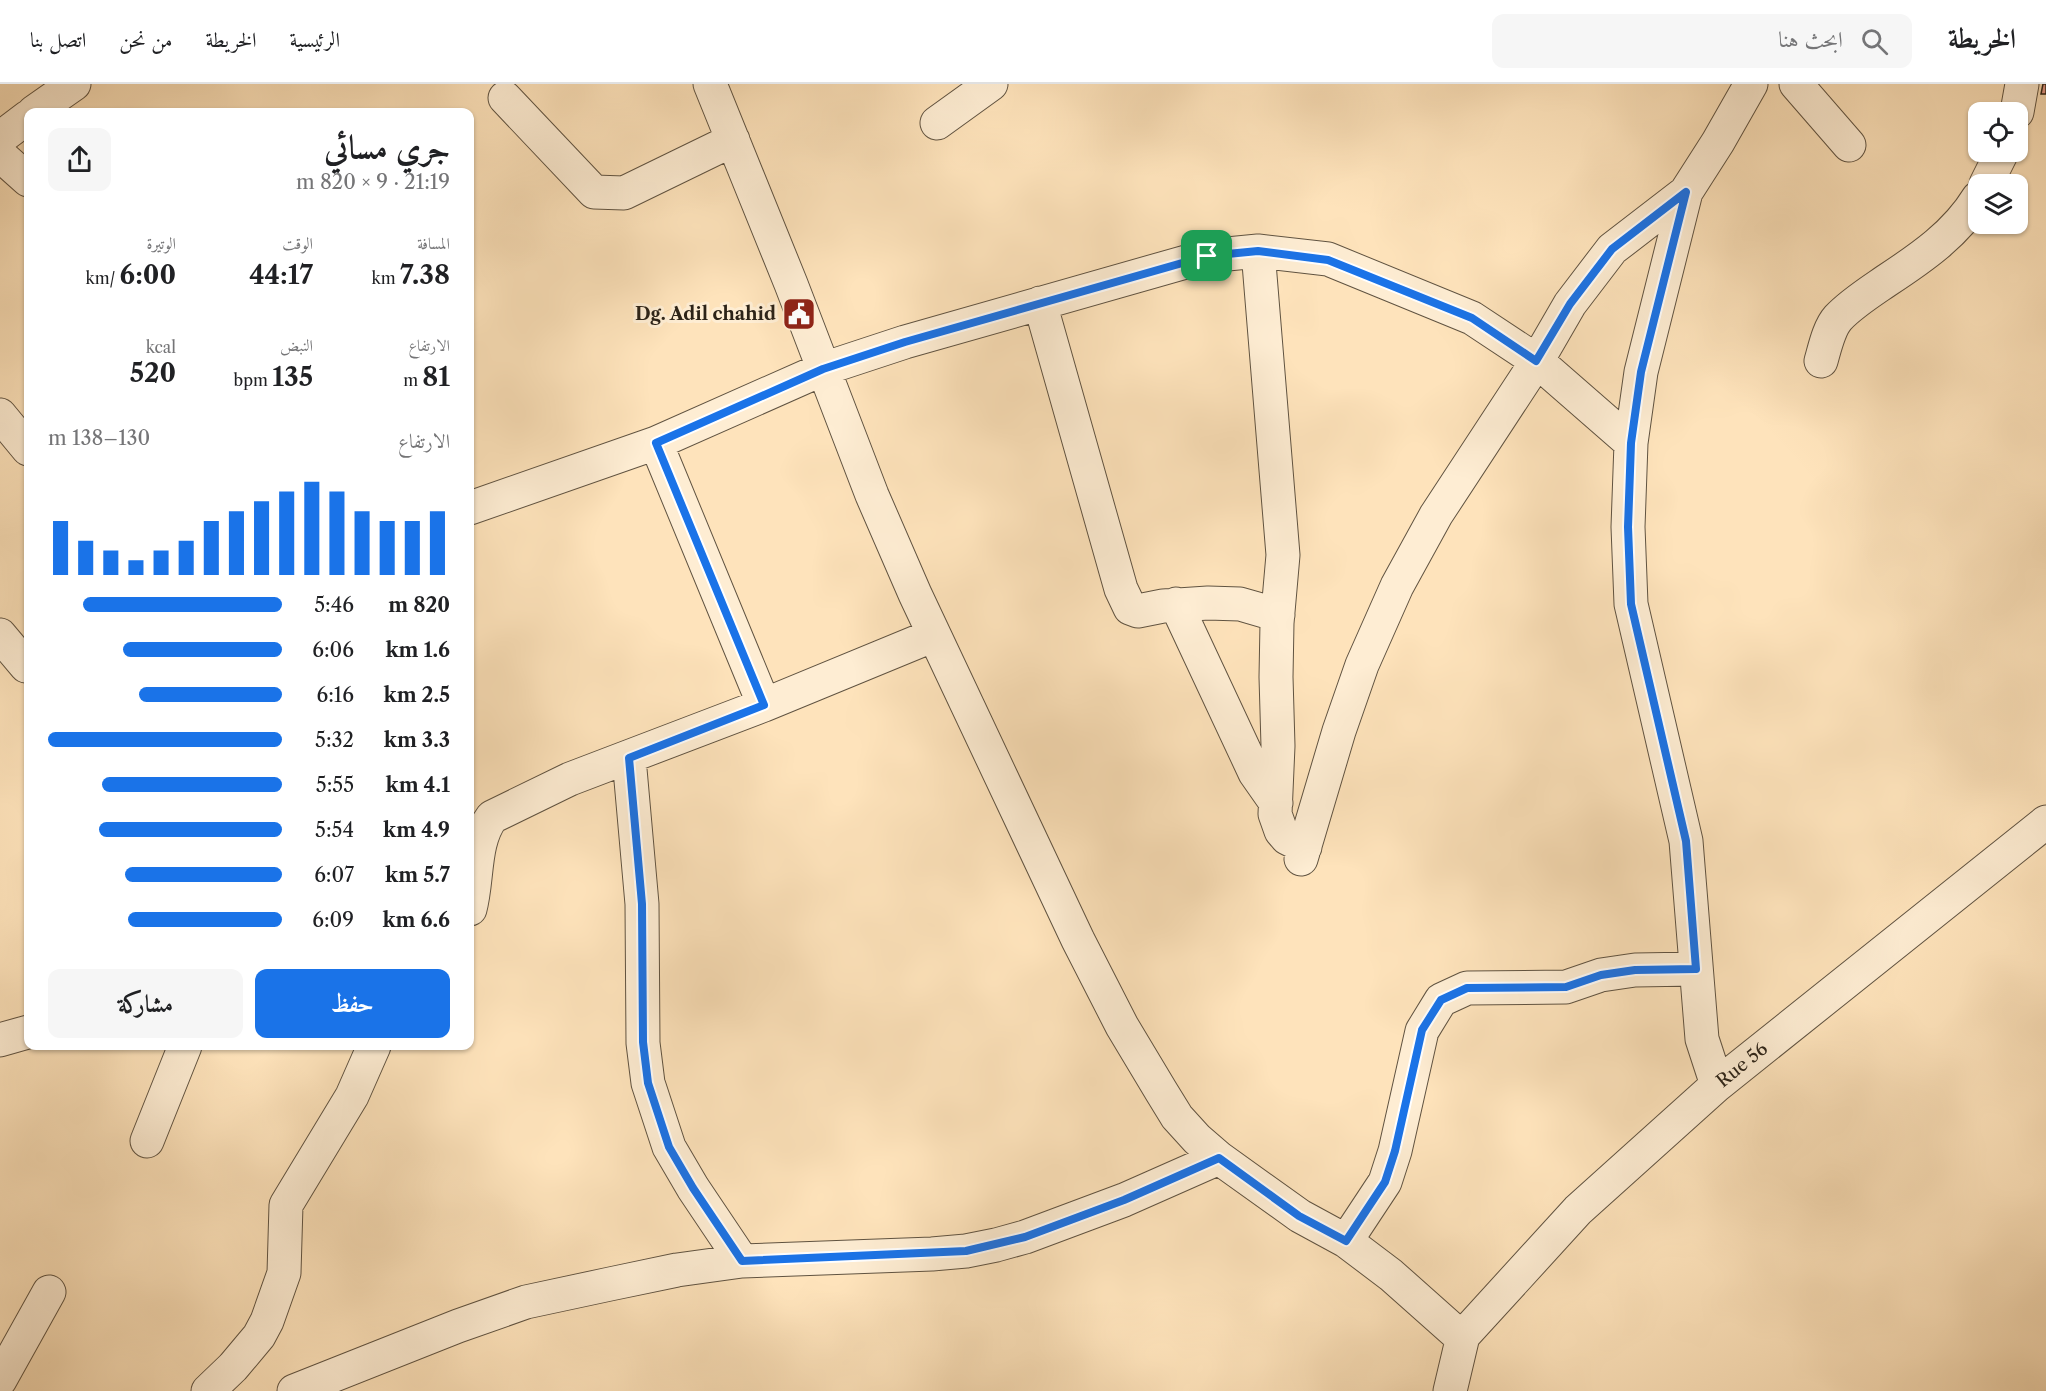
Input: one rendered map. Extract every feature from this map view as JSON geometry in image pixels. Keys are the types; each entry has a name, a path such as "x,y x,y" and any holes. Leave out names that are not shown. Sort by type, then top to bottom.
{"street":[{"path":"40,108 74,84"},
{"path":"711,84 872,495 915,594 1018,814 1122,1026 1177,1117 1197,1139 1219,1158 1299,1216 1346,1241 1391,1275 1454,1331 1463,1336 1450,1391"},
{"path":"937,123 991,84"},
{"path":"1796,84 1849,145"},
{"path":"2019,102 2022,84"},
{"path":"1717,1085 1702,1039 1686,841 1631,604 1628,527 1631,443 1641,372 1686,192 1718,142 1745,85"},
{"path":"505,98 594,192 624,193 733,140"},
{"path":"0,138 24,120"},
{"path":"0,155 24,176"},
{"path":"1258,251 1283,555 1276,677 1277,823 1287,838 1303,853 1339,731 1362,665 1397,586 1436,515 1536,361 1570,304 1612,249 1686,192"},
{"path":"1821,361 1837,319 1951,234 1968,215"},
{"path":"474,507 656,443 823,369 905,342 1207,256 1258,251 1328,260 1472,318 1536,361 1631,443"},
{"path":"1040,303 1125,599 1130,608 1138,611 1176,604 1240,604 1278,615"},
{"path":"0,415 24,444"},
{"path":"656,443 764,705"},
{"path":"1176,604 1255,773 1276,803"},
{"path":"0,635 24,664"},
{"path":"474,888 482,836 485,826 492,817 570,779 764,705 934,635"},
{"path":"629,758 642,904 643,1042 648,1083 669,1147 704,1206 742,1261"},
{"name":"Rue 56","path":"1463,1336 1578,1210 1717,1085 2046,822"},
{"path":"1346,1241 1385,1182 1395,1151 1422,1030 1441,1000 1467,988 1566,987 1601,975 1635,970 1696,969"},
{"path":"0,1040 24,1033"},
{"path":"147,1141 183,1050"},
{"path":"208,1391 233,1367 259,1336 267,1321 284,1273 286,1205 352,1096 372,1050"},
{"path":"294,1391 458,1326 526,1302 677,1270 742,1261 932,1254 976,1249 1025,1237 1124,1200 1219,1158"},
{"path":"0,1380 49,1292"}],"building":[{"path":"2043,84 2046,84 2046,94 2041,94"}],"place":[{"name":"Dg. Adil chahid","path":"799,314"}],"route":[{"path":"1686,192 1641,372 1631,443 1628,527 1631,604 1686,841 1696,969 1635,970 1601,975 1566,987 1467,988 1441,1000 1422,1030 1395,1151 1385,1182 1346,1241 1299,1216 1219,1158 1124,1200 1025,1237 996,1245 932,1254 742,1261 716,1224 669,1147 648,1083 643,1042 642,904 629,758 764,705 656,443 823,369 905,342 1207,256 1258,251 1328,260 1472,318 1536,361 1570,304 1612,249 1686,192"}]}
